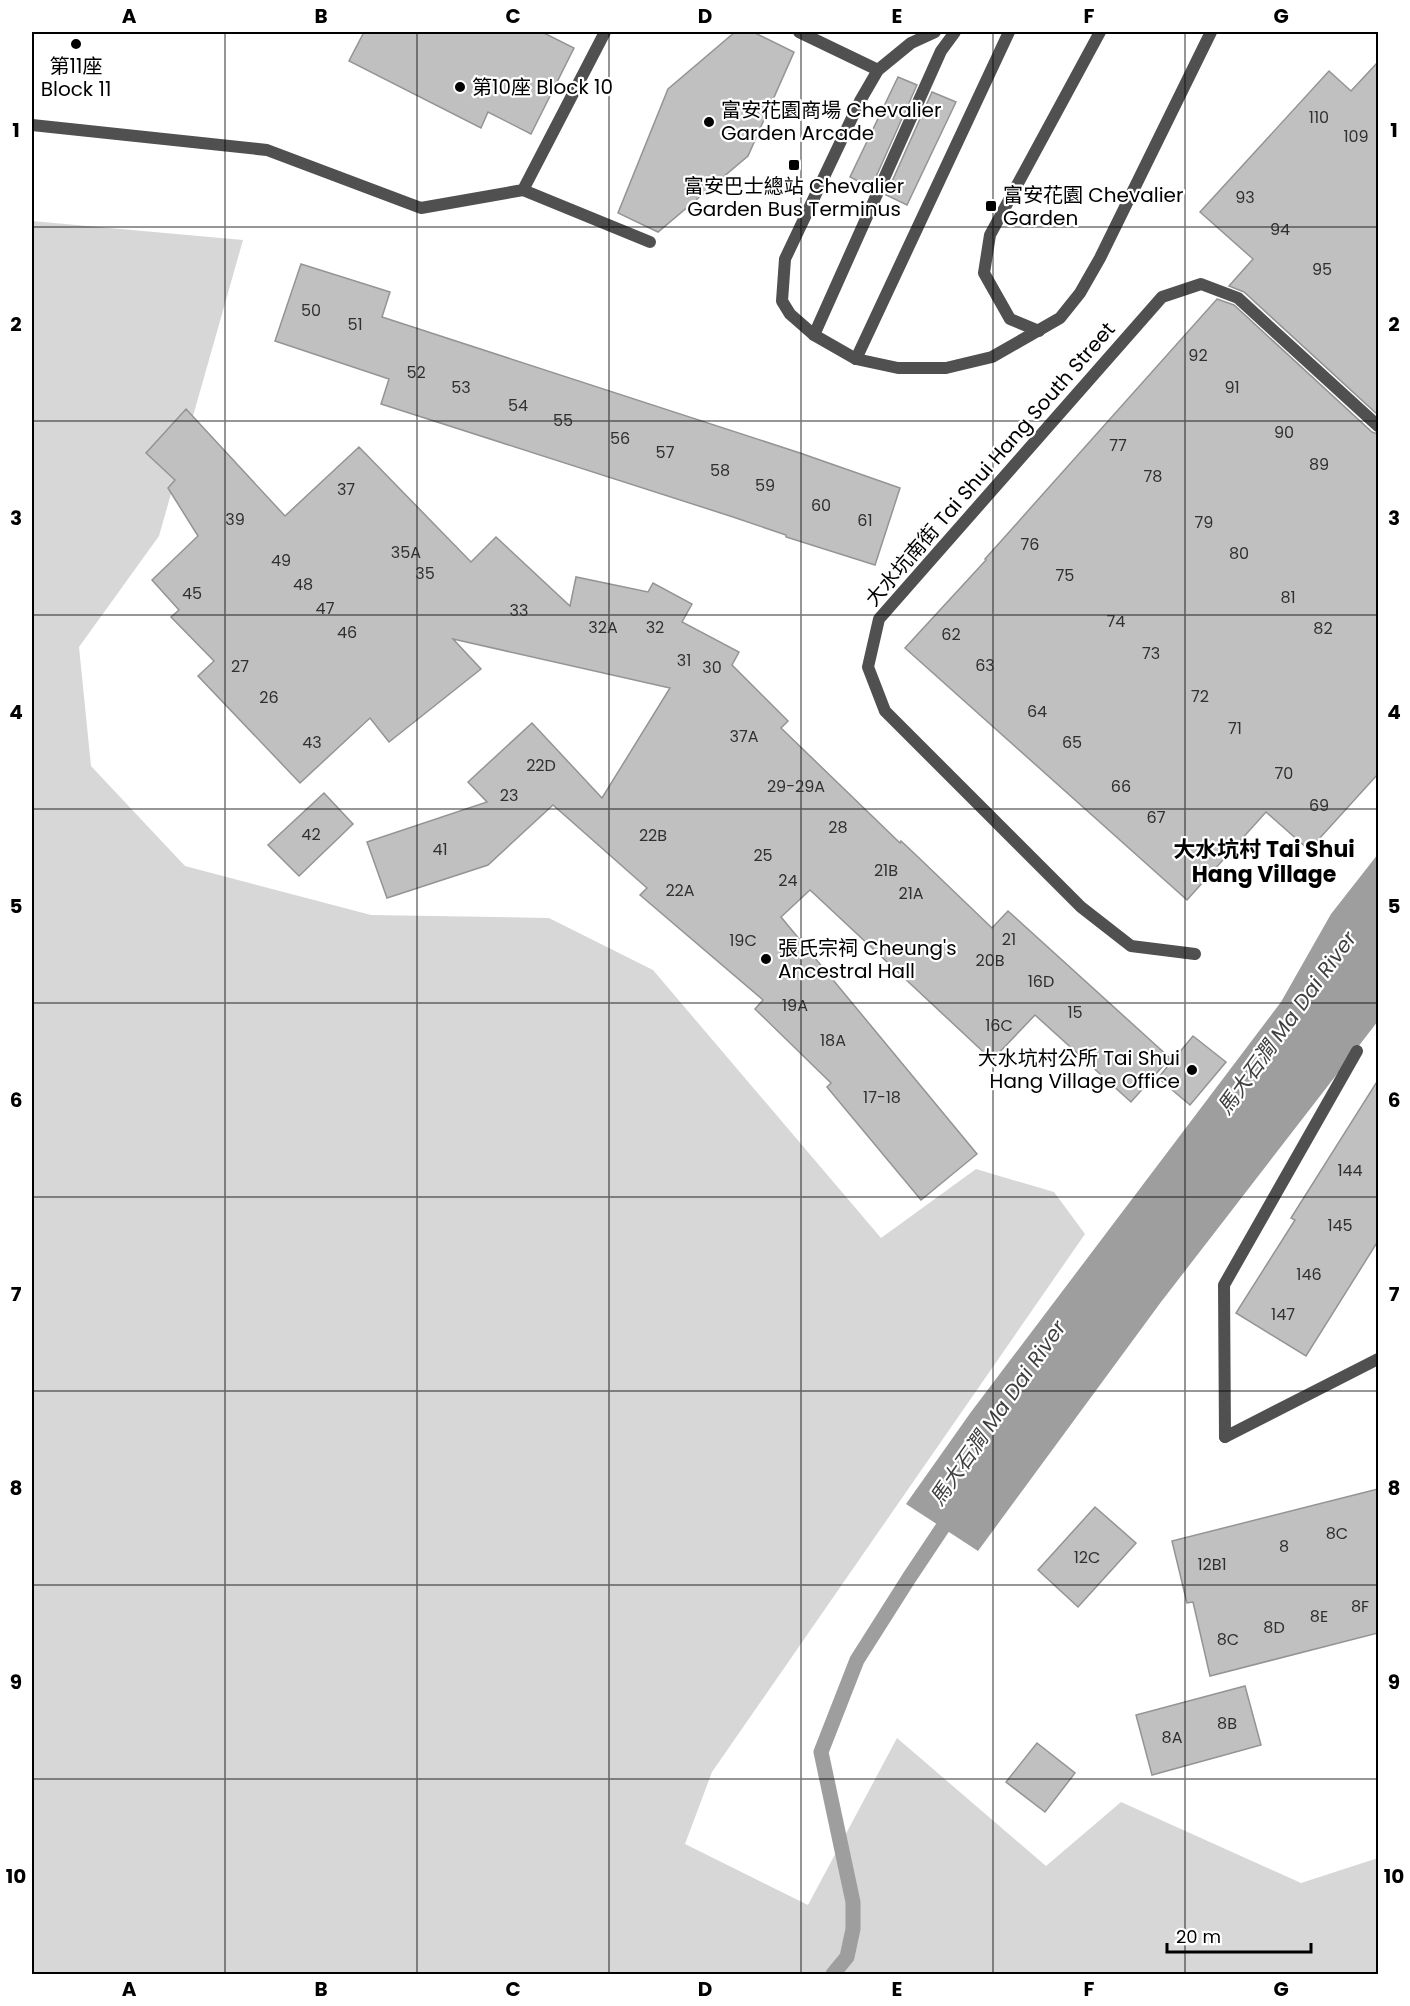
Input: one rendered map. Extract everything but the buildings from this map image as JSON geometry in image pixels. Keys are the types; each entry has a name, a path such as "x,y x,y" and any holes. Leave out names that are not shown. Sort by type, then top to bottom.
{"street":[{"path":"523,190 605,32"},
{"path":"799,32 878,70"},
{"path":"935,32 911,43 878,70 860,101 785,259 782,301 790,314 814,335 856,359 898,368 946,368 992,357 1060,318 1080,293 1100,258 1211,32"},
{"path":"814,335 941,51 955,32"},
{"path":"856,359 1008,32"},
{"path":"1039,330 1010,319 984,273 990,235 1100,32"},
{"path":"32,125 267,150 421,208 523,190 650,242"},
{"name":"大水坑南街 Tai Shui Hang South Street","path":"1195,954 1131,946 1081,907 885,711 868,667 879,619 1162,297 1202,284 1238,298 1378,426"},
{"path":"1357,1051 1224,1285 1225,1437 1378,1359"}],"shaded area":[{"path":"32,221 243,240 159,536 79,647 91,766 185,866 371,915 549,918 653,970 881,1238 976,1169 1054,1192 1085,1234 712,1772 685,1844 808,1905 897,1738 1046,1866 1121,1802 1301,1883 1378,1858 1378,1974 32,1974"}],"water":[{"path":"1378,854 1378,1021 1161,1302 978,1551 906,1504 971,1412 1281,1002 1331,914"}],"waterway":[{"name":"馬大石澗 Ma Dai River","path":"833,1974 847,1957 853,1929 853,1902 821,1752 857,1660 953,1512"}],"place":[{"name":"第11座 Block 11","path":"76,44"},
{"name":"第10座 Block 10","path":"460,87"},
{"name":"富安花園商場 Chevalier Garden Arcade","path":"709,122"},
{"name":"富安巴士總站 Chevalier Garden Bus Terminus","path":"794,165"},
{"name":"富安花園 Chevalier Garden","path":"991,206"},
{"name":"張氏宗祠 Cheung's Ancestral Hall","path":"766,959"},
{"name":"大水坑村公所 Tai Shui Hang Village Office","path":"1192,1070"}],"district":[{"name":"大水坑村 Tai Shui Hang Village","path":"1264,862"}]}
